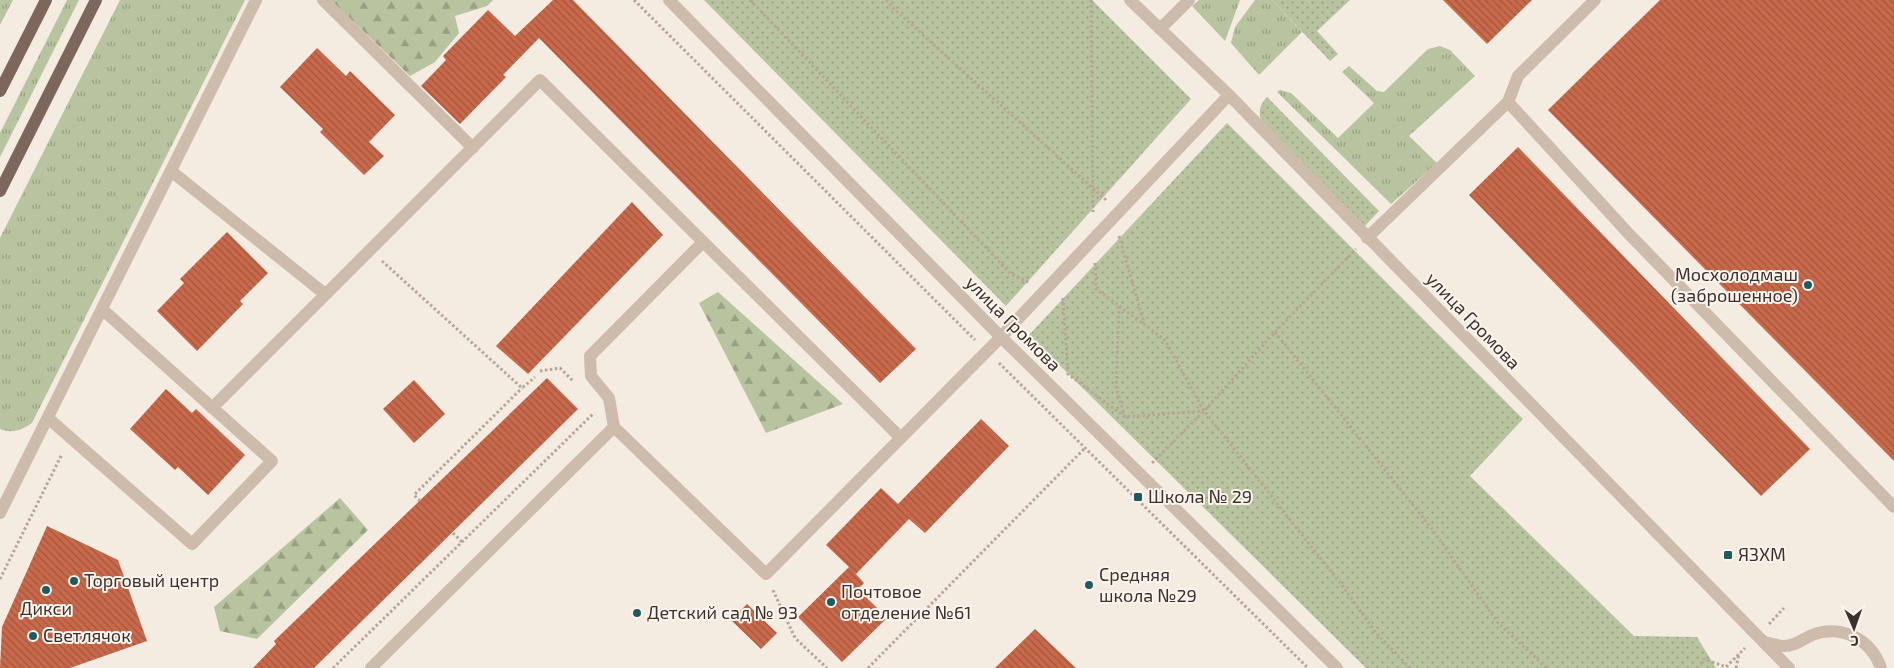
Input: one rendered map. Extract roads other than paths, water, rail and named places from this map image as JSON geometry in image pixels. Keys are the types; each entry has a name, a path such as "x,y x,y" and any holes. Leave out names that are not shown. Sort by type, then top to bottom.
{"main road":[{"path":"0,91 46,0"},
{"path":"0,191 96,0"}],"street":[{"path":"0,514 256,0"},
{"path":"323,0 473,148"},
{"name":"улица Громова","path":"669,0 1001,337 1337,668"},
{"name":"улица Громова","path":"1130,0 1229,95 1789,668"},
{"path":"1160,29 1189,0"},
{"path":"1367,238 1508,102 1518,76 1595,0"},
{"path":"212,408 540,80 901,438"},
{"path":"704,242 590,356 591,376 609,398 614,427 766,574 1001,337 1229,95"},
{"path":"1508,102 1628,234 1894,507"},
{"path":"171,171 326,294"},
{"path":"48,418 192,544 272,461 102,308"},
{"path":"371,668 614,427"},
{"path":"1764,642 1784,646 1800,642 1811,635 1829,631 1843,631 1859,639 1870,649 1878,658 1881,668"}],"place":[{"name":"Мосхолодмаш (заброшенное)","path":"1808,285"},
{"name":"Школа № 29","path":"1138,497"},
{"name":"ЯЗХМ","path":"1728,555"},
{"name":"Торговый центр","path":"74,581"},
{"name":"Средняя школа №29","path":"1089,585"},
{"name":"Дикси","path":"46,590"},
{"name":"Почтовое отделение №61","path":"831,602"},
{"name":"Детский сад № 93","path":"637,613"},
{"name":"Светлячок","path":"33,636"}]}
